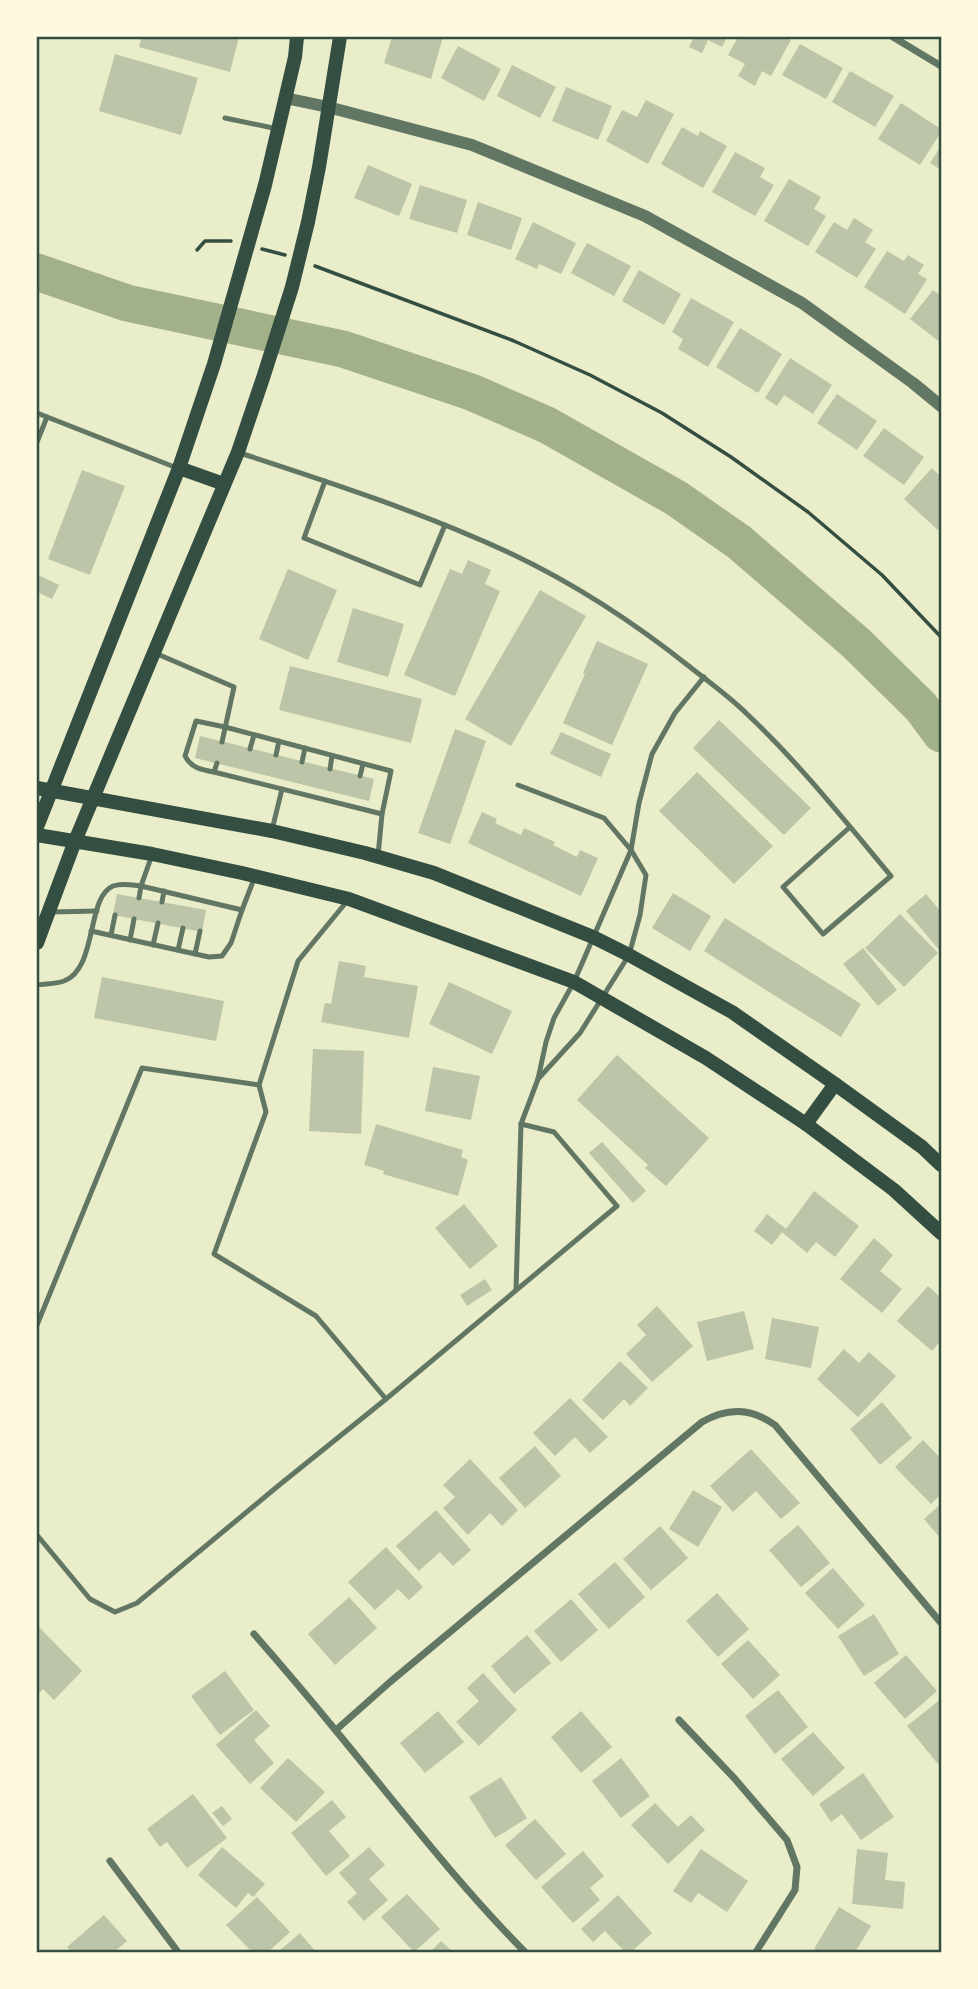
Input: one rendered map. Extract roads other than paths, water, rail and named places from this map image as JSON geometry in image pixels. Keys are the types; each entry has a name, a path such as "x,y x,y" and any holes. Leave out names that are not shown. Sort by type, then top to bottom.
{"main road":[{"path":"37,827 179,468 214,364 249,245 295,57 297,37"},
{"path":"37,943 75,841 238,452 263,378 299,260 319,167 340,37"},
{"path":"179,468 224,484"},
{"path":"37,788 272,831 378,857 435,873 593,937 732,1012 922,1147 941,1165"},
{"path":"37,835 255,876 349,899 574,982 706,1058 806,1124 894,1190 941,1233"},
{"path":"806,1124 835,1084"}],"street":[{"path":"893,37 941,66"},
{"path":"285,98 472,145 645,216 802,303 941,406"},
{"path":"336,1730 702,1422 726,1412 752,1413 775,1425 941,1623"},
{"path":"254,1634 425,1841 525,1952"},
{"path":"679,1720 735,1779 787,1840 797,1867 795,1890 756,1952"},
{"path":"110,1861 178,1952"}],"lane":[{"path":"225,118 278,129"},
{"path":"37,412 179,468"},
{"path":"37,442 47,417"},
{"path":"238,452 445,525 512,555 558,578 653,638 704,677 747,713 850,827 891,876 823,934 783,887 850,827"},
{"path":"326,481 304,538 420,585 445,525"},
{"path":"155,653 234,687 222,742"},
{"path":"516,1290 521,1124 538,1079 546,1042 554,1018 574,982 631,849 639,803 652,754 675,713 704,677"},
{"path":"378,857 382,814 391,771 196,721 185,756 188,763 197,769 382,814"},
{"path":"250,749 254,735"},
{"path":"276,755 279,741"},
{"path":"302,762 304,748"},
{"path":"330,769 332,756"},
{"path":"214,772 217,763"},
{"path":"360,776 363,764"},
{"path":"243,779 245,770"},
{"path":"269,786 271,777"},
{"path":"295,792 297,783"},
{"path":"519,785 604,818 631,849 646,875 640,915 629,955 580,1033 538,1079"},
{"path":"272,831 282,789"},
{"path":"322,799 324,790"},
{"path":"352,807 354,797"},
{"path":"139,898 152,855"},
{"path":"91,931 209,957 222,956 231,943 255,876"},
{"path":"120,894 122,885"},
{"path":"37,985 66,981 83,965 97,911 111,887 141,886 242,910"},
{"path":"162,902 164,891"},
{"path":"187,907 188,897"},
{"path":"349,899 298,961 259,1085 266,1112 214,1254 316,1316 386,1399"},
{"path":"204,910 205,901"},
{"path":"49,912 97,911"},
{"path":"111,935 116,915"},
{"path":"130,940 135,919"},
{"path":"153,944 158,923"},
{"path":"178,950 183,928"},
{"path":"195,954 200,931"},
{"path":"37,1325 39,1312 142,1068 259,1085"},
{"path":"37,1535 90,1598 114,1612 137,1603 617,1206 554,1132 521,1124"}],"waterway":[{"path":"37,272 127,303 343,349 471,392 547,425 676,498 739,542 856,643 921,707 941,734"}]}
